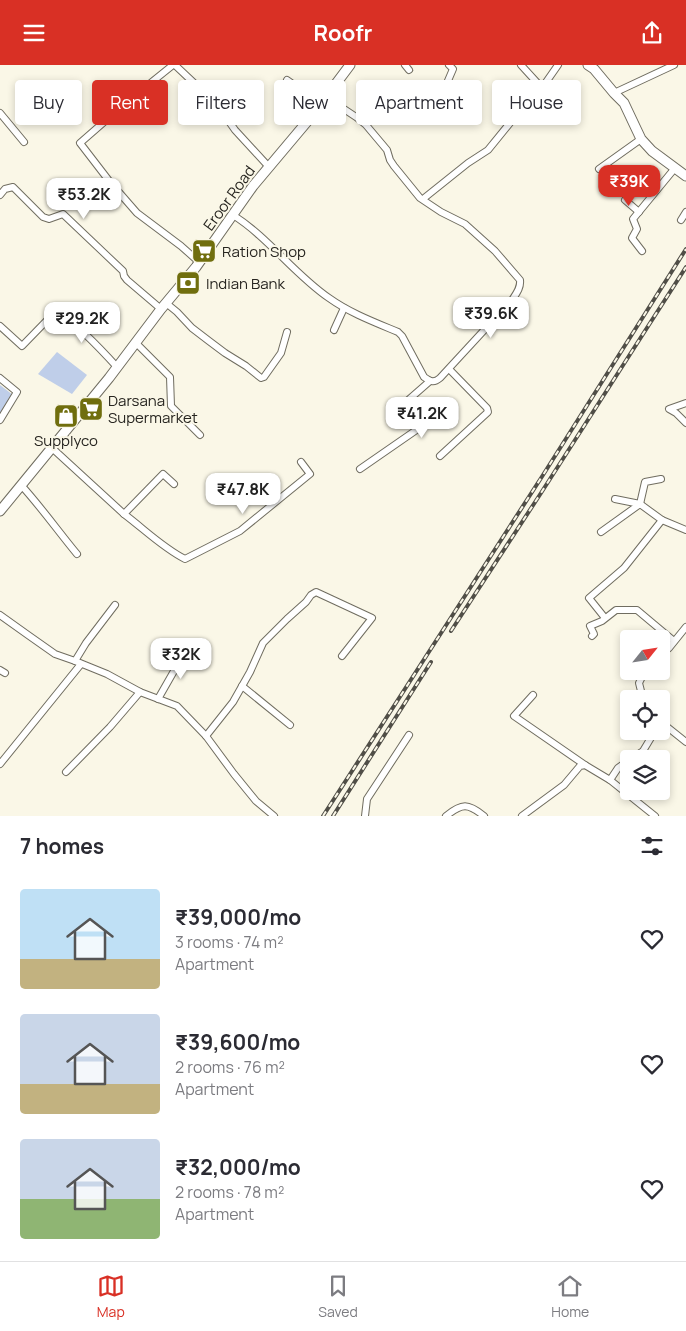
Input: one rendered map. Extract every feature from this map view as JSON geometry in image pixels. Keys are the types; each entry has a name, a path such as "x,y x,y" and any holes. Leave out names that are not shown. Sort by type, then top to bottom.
{"main road":[{"name":"Eroor Road","path":"338,80 350,65"},
{"path":"588,65 594,69 624,103 641,139 652,151 686,176"},
{"name":"Eroor Road","path":"0,511 136,343 199,262 253,186 304,125"}],"street":[{"path":"199,262 137,213 80,143 127,102 174,65 223,113 235,130 269,167"},
{"path":"448,80 453,69 449,65"},
{"path":"521,65 535,80"},
{"path":"548,80 558,65"},
{"path":"614,93 674,65"},
{"path":"233,215 241,219 328,297 344,308 366,319 398,332 424,377 435,382 440,379 512,300 521,284 520,280 495,251 469,228 441,212 414,191 390,160 387,150 366,125 346,110"},
{"path":"0,113 24,143"},
{"path":"423,199 468,163 488,150 508,125"},
{"path":"599,169 641,139"},
{"path":"642,251 632,239 637,229 632,219 675,169"},
{"path":"0,195 5,189 13,187 44,218 48,219 63,214 123,271 127,280 163,306 173,308 192,328 261,378 264,377 280,356 287,332"},
{"path":"626,200 639,211"},
{"path":"681,220 686,212"},
{"path":"334,329 344,308"},
{"path":"0,327 22,346 57,310 90,337 117,367"},
{"path":"136,343 170,377 171,406 200,435"},
{"path":"440,457 488,412 487,408 449,369"},
{"path":"0,379 17,392 0,420"},
{"path":"360,469 425,424 406,402 430,381"},
{"path":"686,403 669,409 686,423"},
{"path":"52,448 124,514 170,551 184,559 240,531 310,474 301,462"},
{"path":"124,514 163,474 174,484"},
{"path":"601,532 640,505 645,482 661,479"},
{"path":"21,485 77,554"},
{"path":"614,499 640,505 662,520 686,530"},
{"path":"606,618 589,598 624,568 662,520"},
{"path":"206,736 233,702 263,643 316,592 372,618 342,656"},
{"path":"0,764 78,662 86,643 115,605"},
{"path":"592,636 594,634 590,626 606,618 616,610 637,610 674,641"},
{"path":"0,615 55,654 107,674 140,692 176,706 206,736 256,801 274,816"},
{"path":"670,646 686,627"},
{"path":"158,699 186,650"},
{"path":"242,686 290,725"},
{"path":"66,772 110,727 140,692"},
{"path":"533,695 514,716 610,780 655,816"},
{"path":"670,729 686,741"},
{"path":"365,816 367,799 409,735"},
{"path":"522,816 564,785 580,766 585,765"},
{"path":"610,780 620,766"},
{"path":"446,816 460,806 468,806 484,816"}],"water":[{"path":"57,352 87,375 72,394 38,374"},
{"path":"0,385 13,395 0,416"}],"railway":[{"path":"323,816 686,249"},
{"path":"451,631 686,267"},
{"path":"333,816 431,662"}],"place":[{"name":"Ration Shop","path":"204,251"},
{"name":"Indian Bank","path":"188,283"},
{"name":"Darsana Supermarket","path":"91,409"},
{"name":"Supplyco","path":"66,416"}]}
